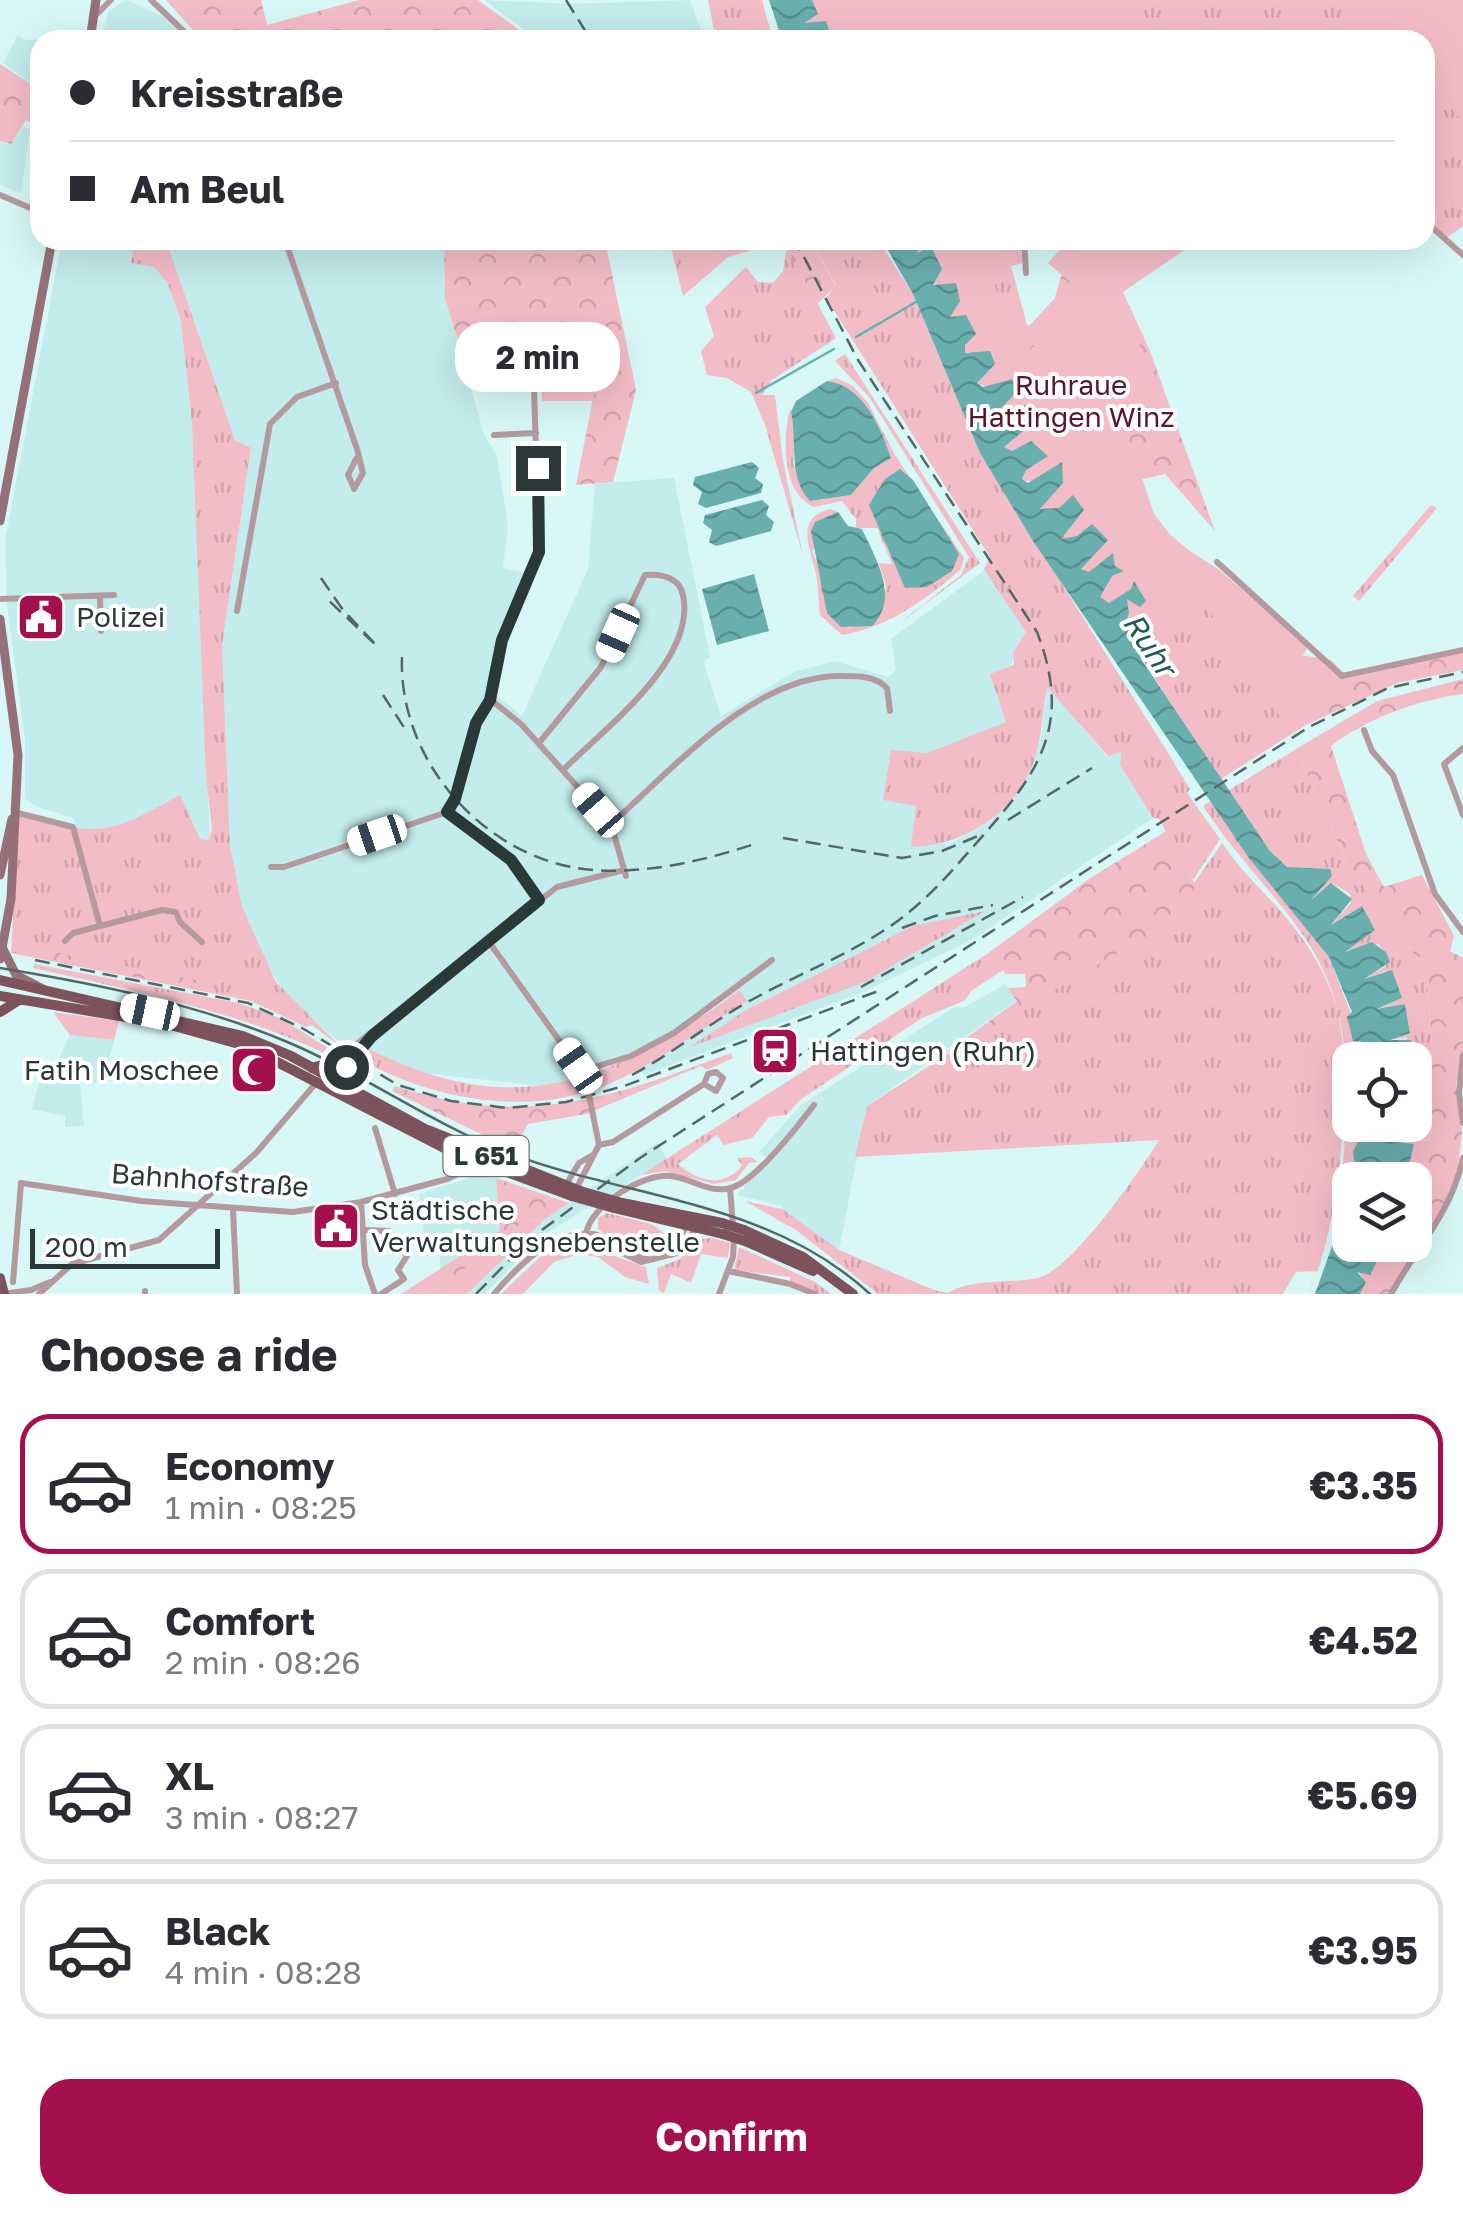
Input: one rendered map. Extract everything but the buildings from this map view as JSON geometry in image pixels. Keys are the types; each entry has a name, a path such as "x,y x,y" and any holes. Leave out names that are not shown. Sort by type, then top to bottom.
{"main road":[{"path":"92,30 96,0"},
{"path":"0,522 50,250"},
{"path":"0,619 17,736 10,899 0,959"},
{"path":"0,876 14,814"},
{"name":"L 651","path":"2,946 16,975 48,992"},
{"name":"L 651","path":"0,980 224,1029 311,1068 330,1090 464,1158 664,1220 693,1221"},
{"name":"L 651","path":"0,996 105,1012 246,1046 354,1092 460,1146 571,1191"},
{"path":"0,1012 19,1000"},
{"path":"311,1068 340,1061 354,1092"},
{"name":"L 651","path":"618,1206 722,1228 803,1257 853,1294"},
{"name":"L 651","path":"745,1236 808,1268 843,1294"},
{"path":"0,1278 2,1294"}],"street":[{"path":"94,18 110,0"},
{"path":"152,0 183,30"},
{"path":"0,196 30,208"},
{"path":"1435,230 1463,255"},
{"path":"289,250 336,383 356,458"},
{"path":"1025,250 1026,273"},
{"path":"236,611 270,424 297,398 336,383"},
{"path":"271,867 284,867 447,812 455,799 476,723 490,700 502,640 539,552 534,387"},
{"path":"494,435 536,432"},
{"path":"1217,562 1342,676 1463,650"},
{"path":"539,744 601,667 645,575 676,582 683,595 684,616 677,646 666,664 563,770"},
{"path":"0,599 114,595"},
{"path":"100,596 102,632"},
{"path":"610,824 719,730 782,688 819,676 873,678 887,688 890,711"},
{"path":"2,1294 35,1293 72,1264 159,1240 256,1152 340,1061 539,900 566,882 625,873 610,824 528,732 490,700"},
{"path":"1364,730 1372,751 1393,774 1435,894 1463,932"},
{"path":"1463,748 1444,764 1463,815"},
{"path":"447,812 511,860 539,900"},
{"path":"14,814 73,827 100,926"},
{"path":"65,941 73,933 162,910 176,912 180,922 202,942"},
{"path":"488,942 581,1071 587,1088 599,1145 592,1156 579,1163 571,1191"},
{"path":"581,1071 631,1056 674,1034 772,960"},
{"path":"1463,1055 1459,1092 1463,1123"},
{"path":"599,1145 613,1142 704,1084"},
{"path":"586,1234 596,1211 654,1177 730,1188 752,1174 814,1105"},
{"path":"374,1128 395,1194"},
{"name":"Bahnhofstraße","path":"14,1282 21,1183 234,1210 304,1211 361,1202 454,1176 464,1158"},
{"path":"1391,1294 1416,1250 1444,1216 1463,1158"},
{"path":"719,1294 734,1256 730,1188"},
{"path":"361,1202 366,1230 365,1265 378,1294 404,1279 398,1270 407,1256 389,1230 366,1230"},
{"path":"234,1210 238,1294"},
{"path":"664,1220 679,1244"},
{"path":"671,1256 693,1221"},
{"path":"494,1294 540,1251 564,1238 599,1236 650,1260 683,1250 693,1221"},
{"path":"728,1271 799,1286 815,1294"}],"shaded area":[{"path":"127,0 163,17 176,30 104,30 109,10"},
{"path":"484,0 571,4 690,0 701,30 524,30"},
{"path":"18,35 30,40 30,83 3,63"},
{"path":"23,126 30,130 21,193 0,185 0,142 11,145"},
{"path":"60,250 143,250 167,282 181,321 192,424 210,840 200,839 180,796 119,829 95,833 78,831 73,818 35,806 25,798 25,739 7,604 5,541"},
{"path":"169,250 444,250 445,299 484,434 497,456 508,527 503,568 527,573 507,616 488,689 522,716 588,569 595,484 674,478 710,658 703,661 721,716 794,672 835,661 888,677 896,670 891,639 986,569 1026,632 1013,653 1007,722 927,753 917,806 946,846 990,822 1030,773 1042,732 1047,686 1107,756 1121,751 1120,765 1153,818 970,941 863,992 644,1075 639,1068 746,1001 740,990 635,1058 551,1087 414,1072 369,1048 359,1059 288,998 260,952 242,907 230,845 222,645 251,449 235,440"},
{"path":"1005,984 1017,1000 867,1106 839,1250 781,1210 782,1206 737,1195 769,1160 759,1152 801,1105 953,1008 965,1007"},
{"path":"70,1035 114,1040 107,1068 112,1070 112,1081 80,1084 84,1126 65,1127 65,1116 32,1109 39,1083 51,1074"},
{"path":"657,1143 667,1159 542,1236 485,1294 467,1294 545,1219"},
{"path":"481,1174 496,1178 500,1230 441,1271 439,1250 426,1251 419,1194"}],"green space":[{"path":"166,0 261,0 267,25 359,0 478,0 519,30 193,30"},
{"path":"708,0 762,0 770,30 714,30"},
{"path":"793,0 1111,0 1104,30 806,30"},
{"path":"812,0 1463,0 1463,226 1446,238 1435,228 1435,30 827,30"},
{"path":"1372,0 1463,0 1463,122 1435,88 1435,30 1393,30"},
{"path":"0,64 30,84 30,123 26,120 11,144 0,141"},
{"path":"133,250 169,250 235,440 251,448 222,645 230,845 242,907 276,982 342,1048 312,1025 306,1027 251,1001 11,953 19,816 68,827 102,828 135,818 180,795 200,839 209,840 212,829 206,776 192,424 181,321 167,282 154,267 131,263"},
{"path":"444,250 607,250 636,390 613,482 576,485 597,378 591,337 495,346 495,389 490,376 470,380 445,299"},
{"path":"672,250 750,250 728,257 683,296"},
{"path":"788,250 816,250 836,286 817,304"},
{"path":"789,250 836,338 772,380 762,395 775,395 783,461 803,556 765,425 751,392 727,378 707,375 701,351 714,336 705,307 746,267 758,282 773,283 783,271"},
{"path":"816,250 884,250 913,294 980,453 1190,789 1187,793 1220,839 1193,880 1159,819 1153,818 1120,765 1121,752 1108,756 1047,687 1034,761 1009,803 965,835 911,847 916,806 883,800 891,750 927,753 1006,722 990,674 1014,665 1013,653 1026,632 984,569 990,557 826,298 836,285"},
{"path":"917,250 1021,250 1023,263 1011,266 1027,325 1045,330 1119,502 1306,725 1221,779 1142,659 1147,650 1133,631 1122,628 1129,614 1099,597 1103,592 1089,572 1082,572 1089,558 1077,536 1061,539 1060,508 1040,510 1046,499 1042,477 1034,482 1022,480 1026,470 1036,465 1032,441 1012,451 1004,447 1013,437 1010,417 1000,422 992,417 1013,399 977,383 983,376 983,349 965,353 965,345 973,339 966,315 950,317 939,285 932,283 942,268 924,251"},
{"name":"Ruhraue Hattingen Winz","path":"923,250 992,250 981,256 1026,352 1034,346 1028,327 1070,282 1048,263 1060,250 1180,250 1119,292 1165,410 1128,436 1154,514 1177,543 1218,569 1287,628 1295,654 1331,660 1344,673 1342,689 1290,734 1249,662 1197,596 1164,623 1148,652 1123,629 1093,586 991,395"},
{"path":"1069,250 1184,250 1123,292 1150,351 1215,531 1165,474 1134,481 1152,520 1308,648 1300,658 1314,686 1463,651 1463,670 1397,683 1306,725 1118,502 1021,354 1045,330"},
{"path":"591,336 597,378 593,401 542,401 541,387 495,389 495,346 540,338"},
{"path":"845,354 980,563 893,628 961,575 969,557 870,398 835,361"},
{"path":"836,378 853,386 868,403 895,455 964,558 961,569 905,611 875,626 842,635 820,615 807,535 812,519 831,509 838,512 812,551 824,580 827,613 849,628 881,611 886,587 879,563 892,564 877,528 856,528 856,519 842,501 814,507 795,490 786,449 790,408 796,436 793,463 810,501 851,495 874,468 891,458 876,422 860,399 840,384 827,381"},
{"path":"1431,505 1437,508 1359,601 1353,596"},
{"path":"1463,679 1463,694 1394,712 1331,746 1366,854 1384,887 1422,875 1454,936 1450,951 1463,958 1463,1056 1456,1084 1462,1133 1457,1175 1432,1227 1432,1162 1402,1162 1414,1144 1403,1142 1432,1142 1432,1042 1426,961 1414,954 1349,867 1296,749 1377,701"},
{"path":"1296,749 1349,867 1414,954 1426,961 1432,1042 1408,1042 1406,1037 1388,1040 1410,1033 1405,1004 1377,1010 1402,998 1386,971 1362,980 1386,966 1386,952 1378,944 1345,951 1374,930 1362,906 1331,925 1351,903 1350,894 1332,883 1311,900 1331,876 1287,867 1270,851 1229,790"},
{"path":"1210,801 1329,957 1360,1042 1344,1042 1324,972 1305,938 1203,806"},
{"path":"1168,830 1194,883 1194,893 1145,937 940,1057 1017,1001 1007,988 1026,987 1025,974 1006,974 987,954 1089,879"},
{"path":"1222,843 1306,944 1333,996 1342,1042 1332,1042 1332,1142 1341,1142 1339,1162 1332,1162 1332,1213 1318,1271 1296,1272 1283,1294 878,1294 796,1230 745,1201 782,1209 839,1250 934,1290 948,1293 980,1283 1038,1278 1052,1271 1104,1218 1159,1140 855,1157 867,1106 1040,995 1145,937 1194,893 1194,883"},
{"path":"985,911 865,982 688,1048 748,1009 913,926"},
{"path":"44,947 66,955 212,983 210,992 11,952"},
{"path":"987,954 1003,970 971,991 964,1001 922,1018 800,1100 786,1115 769,1117 752,1138 724,1145 717,1135 678,1164 694,1175 719,1180 742,1166 737,1158 751,1157 757,1162 749,1163 736,1180 714,1184 665,1171 641,1175"},
{"path":"34,964 239,1003 280,1018 336,1053 331,1056 222,1014 33,968"},
{"path":"740,990 747,1001 645,1066 609,1084 547,1100 514,1102 450,1094 418,1085 359,1059 368,1048 421,1071 471,1084 518,1087 563,1082 650,1048"},
{"path":"53,1012 119,1021 114,1040 70,1035"},
{"path":"731,1053 733,1058 707,1070 701,1066 586,1114 528,1124 514,1150 392,1091 395,1086 441,1099 484,1105 566,1102 606,1095"},
{"path":"1344,1142 1359,1142 1357,1162 1343,1162"},
{"path":"496,1178 569,1203 545,1219 524,1220 498,1247 426,1294 401,1294 500,1230"},
{"path":"607,1213 651,1224 671,1238 670,1245 651,1252 623,1245 598,1229 598,1218"},
{"path":"545,1219 467,1294 426,1294 498,1247 524,1220"},
{"path":"702,1239 730,1243 728,1258 701,1254 691,1283 671,1274 664,1293 659,1291 657,1268 680,1259"},
{"path":"576,1243 646,1267 649,1284 625,1277 598,1257 579,1254 554,1262 523,1294 501,1294 540,1257"},
{"path":"739,1247 815,1282 831,1294 819,1294 790,1281 790,1277 734,1270"},
{"path":"1369,1262 1410,1262 1389,1294 1360,1294 1366,1282 1358,1271"}],"water":[{"path":"769,0 812,0 818,14 804,23 826,21 829,30 779,30"},
{"path":"888,250 933,250 942,269 933,285 956,283 960,301 950,317 966,315 976,334 965,345 965,353 990,351 995,364 977,383 983,387 1012,379 1017,392 992,417 1000,422 1026,404 1036,420 1004,447 1012,451 1031,441 1048,456 1026,470 1022,479 1028,483 1062,462 1063,483 1040,509 1059,508 1073,495 1084,510 1061,539 1077,536 1092,524 1108,540 1081,569 1089,572 1113,553 1115,566 1124,571 1112,576 1100,597 1109,603 1131,589 1134,581 1146,601 1140,607 1127,599 1129,614 1122,628 1133,631 1146,621 1149,644 1141,659 1270,851 1287,867 1330,869 1332,876 1311,900 1331,883 1352,899 1331,925 1362,906 1375,930 1345,952 1372,942 1386,952 1390,962 1364,979 1392,970 1402,998 1377,1009 1405,1004 1410,1033 1390,1040 1411,1042 1353,1041 1347,1017 1352,1012 1329,957 1249,858 1033,541 980,453 913,294"},
{"path":"827,381 851,390 860,399 876,422 891,458 874,468 851,495 810,501 798,481 791,412 796,401"},
{"path":"752,462 759,468 755,478 763,484 761,493 706,508 698,504 702,492 693,485 695,477"},
{"path":"900,469 913,480 959,554 952,571 927,587 905,588 869,505 885,479"},
{"path":"762,500 769,506 766,515 774,522 771,531 716,546 709,542 712,530 703,523 705,515"},
{"path":"838,512 848,526 862,529 883,578 884,603 872,626 841,627 827,613 811,531 815,522"},
{"path":"754,574 769,631 717,645 702,589"},
{"path":"1358,1142 1414,1144 1410,1162 1354,1162 1353,1151"},
{"path":"1332,1246 1332,1262 1377,1262 1370,1275 1357,1272 1366,1282 1360,1294 1315,1294"}],"waterway":[{"path":"856,337 916,302"},
{"path":"756,393 834,349"}],"tram line":[{"path":"0,968 149,997 258,1030 320,1057 508,1153 698,1206 789,1239 831,1263 870,1294"}],"railway":[{"path":"566,0 585,30"},
{"path":"632,1075 739,1007 852,949 908,913 952,871 1014,798 1042,750 1050,725 1048,667 1037,632 858,360 800,250"},
{"path":"321,578 343,610 377,646 326,598"},
{"path":"402,657 405,696 415,734 433,769 485,827 518,848 554,863 615,871 677,864 758,843"},
{"path":"476,1294 531,1238 640,1158 1309,727 1388,688 1463,672"},
{"path":"383,695 407,732"},
{"path":"1008,820 1092,768"},
{"path":"783,838 902,858 942,851 978,836"},
{"path":"861,987 1023,897"},
{"path":"902,928 935,916 993,905"},
{"path":"35,960 248,1003 302,1028 398,1085 451,1101 507,1108 566,1102 624,1086 881,990"}],"place":[{"name":"Polizei","path":"41,617"},
{"name":"Hattingen (Ruhr)","path":"775,1051"},
{"name":"Fatih Moschee","path":"254,1070"},
{"name":"Städtische Verwaltungsnebenstelle","path":"336,1226"}],"route":[{"path":"346,1067 372,1036 539,900 511,860 447,812 455,799 476,723 490,700 502,640 539,552 538,468"}],"water label":[{"name":"Ruhr","path":"1149,645"}]}
